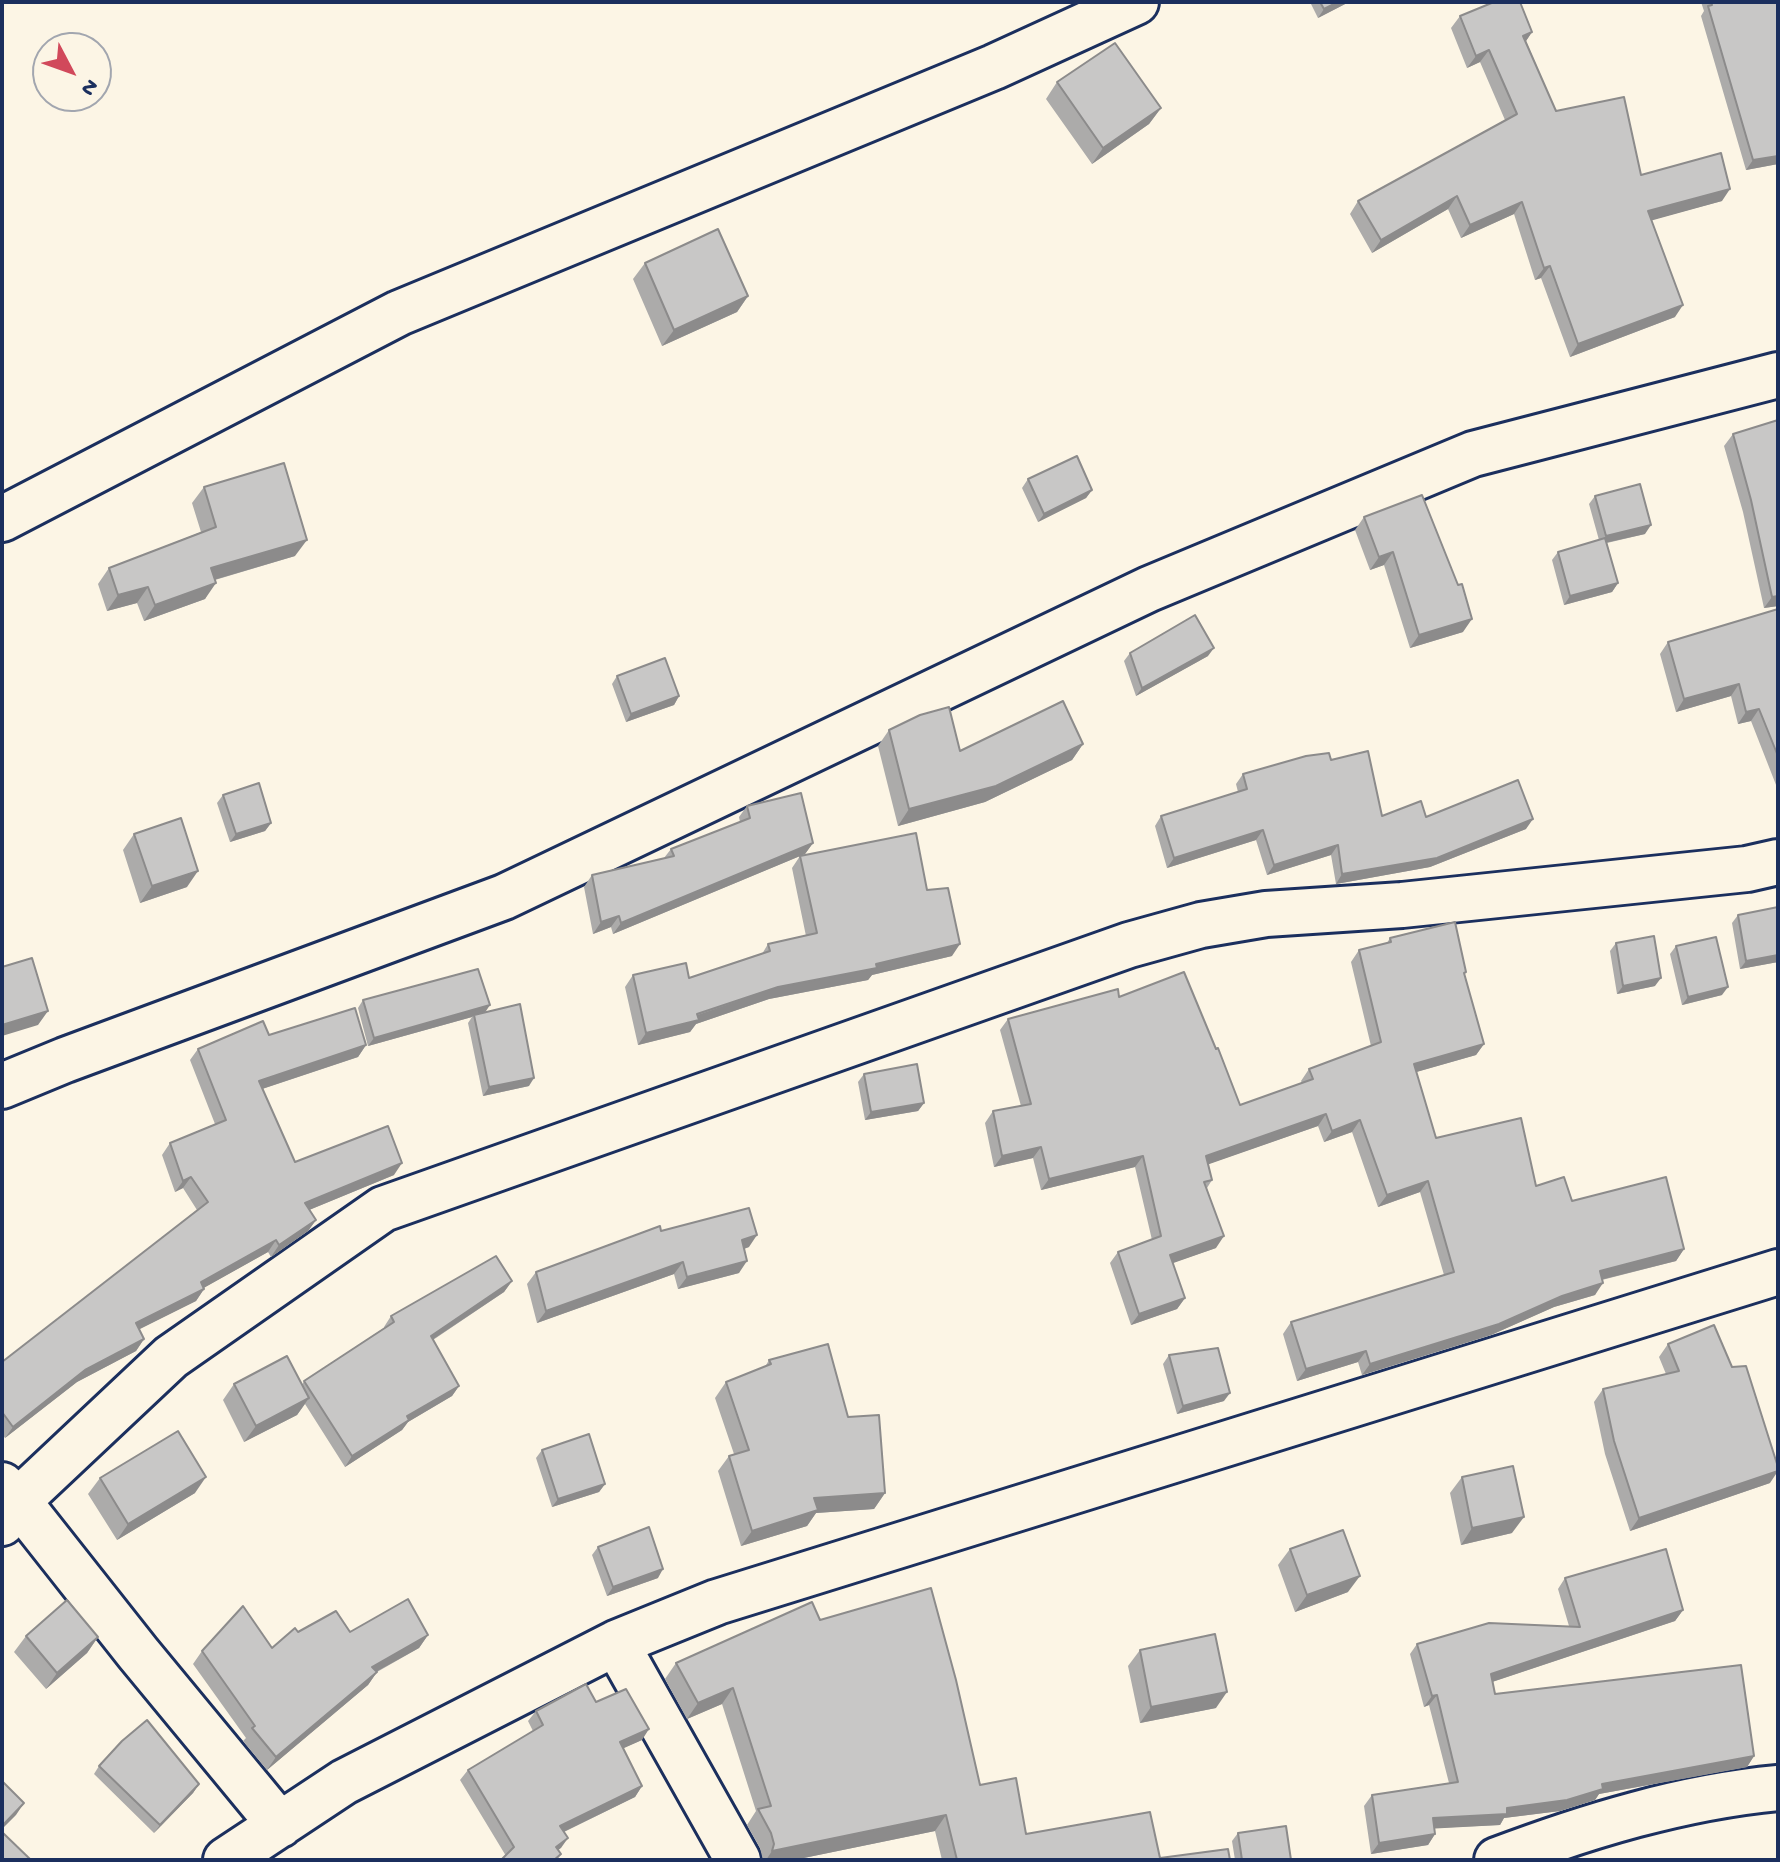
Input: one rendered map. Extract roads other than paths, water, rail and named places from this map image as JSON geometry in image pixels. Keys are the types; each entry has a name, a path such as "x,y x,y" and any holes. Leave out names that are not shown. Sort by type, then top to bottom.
{"street":[{"path":"2,519 399,313 994,67 1136,2"},
{"path":"2,1086 504,897 1149,589 1473,454 1778,375"},
{"path":"280,1825 138,1653 7,1503 171,1357 383,1209 1129,945 1201,925 1266,914 1402,905 1747,869 1778,862"},
{"path":"226,1860 344,1782 616,1643 717,1602 1778,1272"},
{"path":"616,1643 738,1860"},
{"path":"1497,1860 1567,1833 1732,1792 1778,1788"}]}
